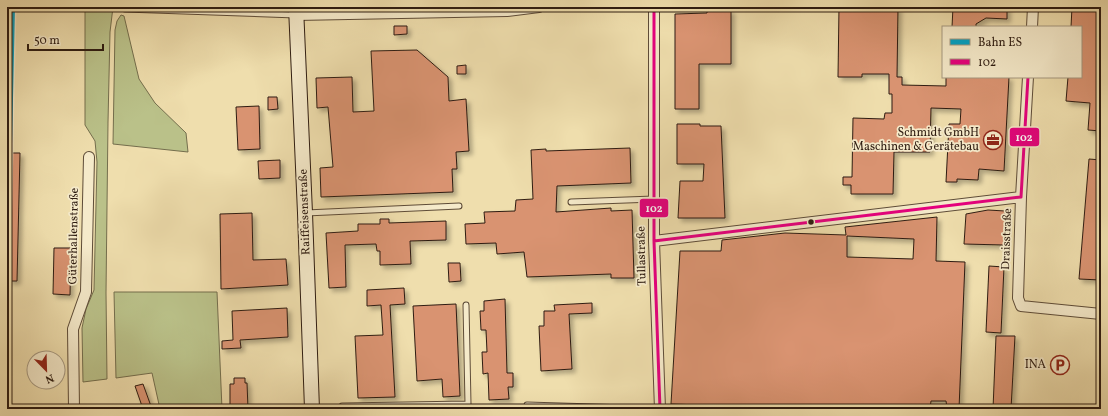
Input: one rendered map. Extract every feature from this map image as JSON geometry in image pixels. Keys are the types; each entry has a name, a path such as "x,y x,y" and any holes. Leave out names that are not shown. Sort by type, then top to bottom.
{"street":[{"path":"296,11 507,11 539,7"},
{"name":"Tullastraße","path":"654,7 654,241 660,409"},
{"path":"1032,26 1033,7"},
{"name":"Raiffeisenstraße","path":"296,11 312,409"},
{"name":"Draisstraße","path":"1028,78 1021,197 1018,298 1021,306 1101,314"},
{"name":"Güterhallenstraße","path":"74,409 73,330 86,292 89,157"},
{"path":"654,241 1021,197"}],"lane":[{"path":"249,14 250,7"},
{"path":"125,9 249,14 296,11"},
{"path":"571,202 654,199"},
{"path":"305,213 459,206"},
{"path":"342,406 468,404 466,305"},
{"path":"527,405 660,409"}],"green space":[{"path":"85,7 113,7 110,32 108,122 106,293 107,379 83,382 82,328 86,309 94,290 97,162 95,141 85,125"},
{"path":"121,15 124,16 139,79 155,103 186,133 188,152 113,144 115,30 117,21"},
{"path":"114,292 217,292 222,409 160,409 152,373 116,378"}],"building":[{"path":"839,7 898,7 897,77 902,77 902,85 946,86 946,78 1009,78 1004,171 979,169 978,180 957,179 957,182 946,182 949,124 960,124 961,109 931,108 930,152 894,152 893,194 851,194 851,185 843,185 843,177 852,177 853,118 884,119 885,113 892,113 892,94 889,94 889,74 862,74 862,77 838,77"},
{"path":"953,7 1007,7 1007,19 986,18 976,24 976,26 952,26"},
{"path":"1072,7 1101,7 1101,131 1088,130 1090,103 1066,101 1068,78 1082,78 1082,26 1071,26"},
{"path":"707,10 731,10 731,64 699,64 699,109 675,109 675,14 707,13"},
{"path":"394,26 407,26 407,34 394,35"},
{"path":"417,50 448,77 449,101 466,99 469,151 456,152 457,169 452,169 453,192 321,197 320,168 333,167 328,107 317,108 316,78 352,77 353,112 374,111 371,51"},
{"path":"466,65 466,74 457,74 457,66"},
{"path":"268,97 277,97 278,109 268,110"},
{"path":"259,106 260,149 238,150 236,107"},
{"path":"677,124 721,126 725,218 678,218 680,181 703,181 704,164 677,164"},
{"path":"630,148 631,183 557,186 556,212 611,208 611,211 632,210 634,278 611,278 611,274 527,277 524,252 497,254 496,243 466,244 465,224 485,223 484,212 515,211 516,200 533,199 531,150 546,149 546,151"},
{"path":"12,153 20,153 17,281 9,281"},
{"path":"1089,159 1101,160 1101,280 1079,279"},
{"path":"280,160 280,178 259,179 258,161"},
{"path":"988,210 1005,211 1004,245 964,244 966,214"},
{"path":"252,213 253,260 286,259 288,285 221,289 220,214"},
{"path":"937,217 936,261 965,262 959,409 947,408 946,401 931,401 930,409 702,409 702,405 671,404 680,251 721,251 722,240 785,233 846,235 845,227","holes":["847,236 914,239 913,259 847,257"]},
{"path":"380,219 389,219 389,223 446,221 446,240 410,241 411,264 380,265 380,251 377,251 376,244 345,245 346,287 329,288 326,233 358,231 358,224 380,224"},
{"path":"54,248 71,248 70,295 53,294"},
{"path":"448,263 460,263 461,281 449,282"},
{"path":"989,266 1004,267 1001,333 986,332"},
{"path":"404,288 405,304 390,305 395,397 358,398 355,336 383,335 381,305 367,306 367,290"},
{"path":"505,299 507,373 513,373 513,387 508,387 509,399 489,400 488,373 483,374 482,352 487,352 486,330 481,330 480,311 484,311 484,301"},
{"path":"592,303 592,313 569,314 572,369 541,371 539,326 544,326 544,311 555,311 554,305"},
{"path":"456,304 460,396 443,397 442,379 417,381 413,306"},
{"path":"287,308 288,337 240,340 241,348 222,349 222,341 233,340 232,311"},
{"path":"996,336 1015,336 1011,409 993,409"},
{"path":"234,378 245,378 245,383 247,383 248,409 230,409 230,384 234,384"},
{"path":"143,384 152,409 143,409 135,386"}],"rail line":[{"name":"ES","path":"7,281 13,7"}],"transit line":[{"name":"102","path":"654,7 654,241 660,409"},
{"name":"102","path":"1021,197 1028,78"},
{"name":"102","path":"654,241 1021,197"}],"place":[{"name":"Schmidt GmbH Maschinen & Gerätebau","path":"993,140"},
{"name":"INA","path":"1060,365"}]}
